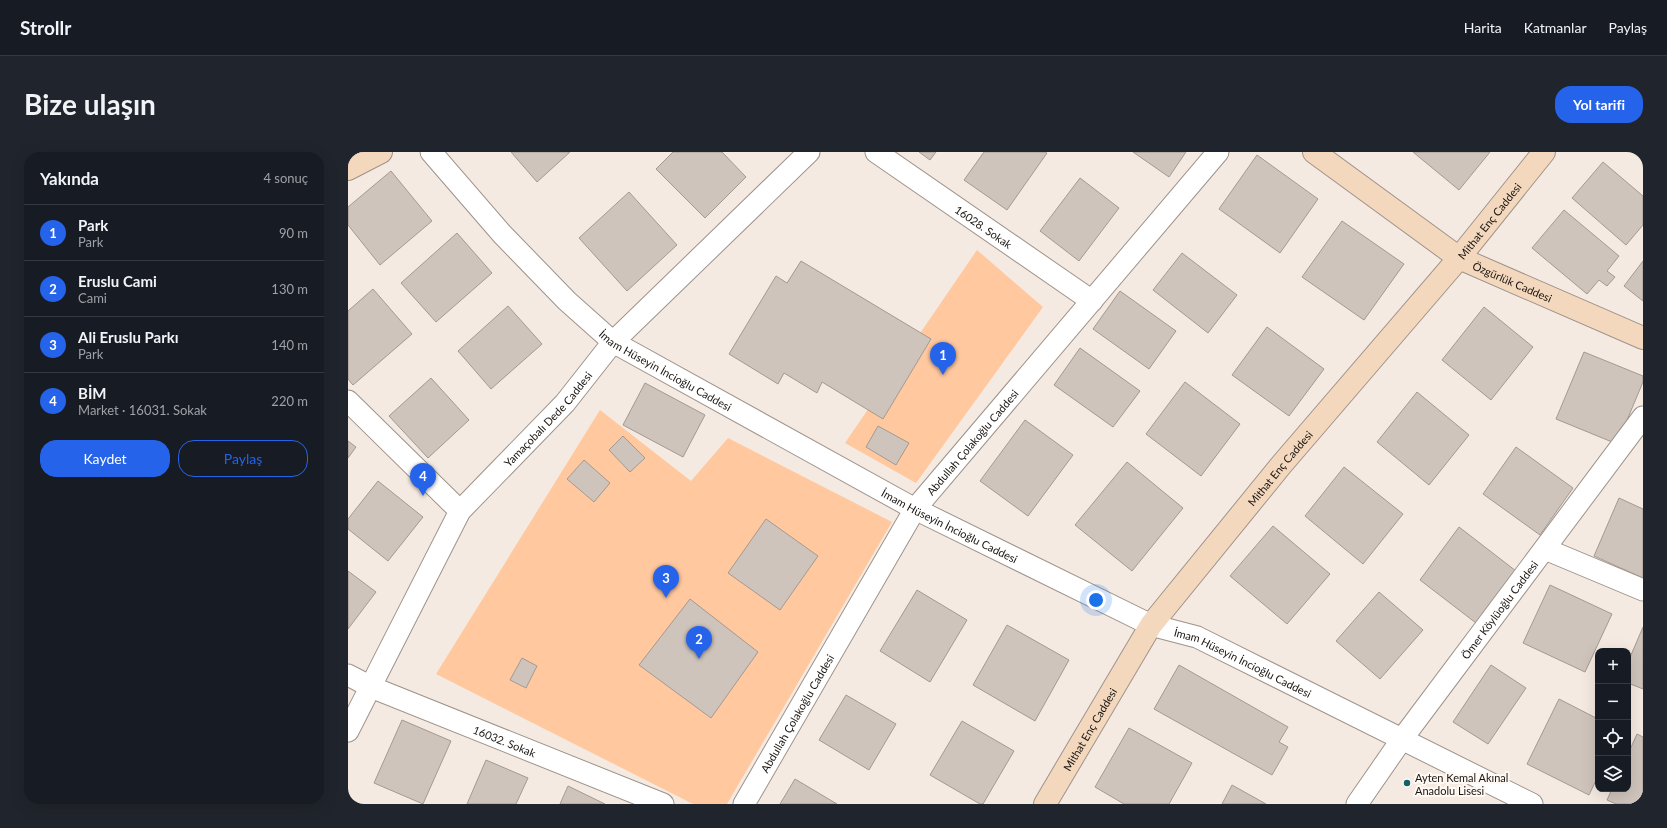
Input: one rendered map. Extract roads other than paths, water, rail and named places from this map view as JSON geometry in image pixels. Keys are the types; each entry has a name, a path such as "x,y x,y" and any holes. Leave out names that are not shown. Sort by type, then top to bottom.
{"street":[{"path":"348,169 381,152"},
{"name":"İmam Hüseyin İncioğlu Caddesi","path":"431,152 502,234 567,301 613,342 915,509 1151,625 1197,637 1532,804"},
{"name":"Yamaçobalı Dede Caddesi","path":"348,731 460,512 565,403 613,342 809,152"},
{"name":"16028. Sokak","path":"876,152 1092,301"},
{"name":"Abdullah Çolakoğlu Caddesi","path":"744,804 915,509 1218,152"},
{"name":"Özgürlük Caddesi","path":"1314,152 1459,258 1643,338"},
{"name":"Mithat Enç Caddesi","path":"1045,804 1151,625 1287,458 1459,258 1544,152"},
{"path":"348,402 460,512"},
{"name":"Ömer Köylüoğlu Caddesi","path":"1357,804 1402,739 1643,417"},
{"path":"1545,549 1643,590"},
{"name":"16032. Sokak","path":"348,675 371,686 663,804"}],"place":[{"name":"Park","path":"943,375"},
{"name":"BİM","path":"423,496"},
{"name":"Ali Eruslu Parkı","path":"666,598"},
{"name":"Eruslu Cami","path":"699,659"},
{"name":"Ayten Kemal Akınal Anadolu Lisesi","path":"1407,783"}]}
